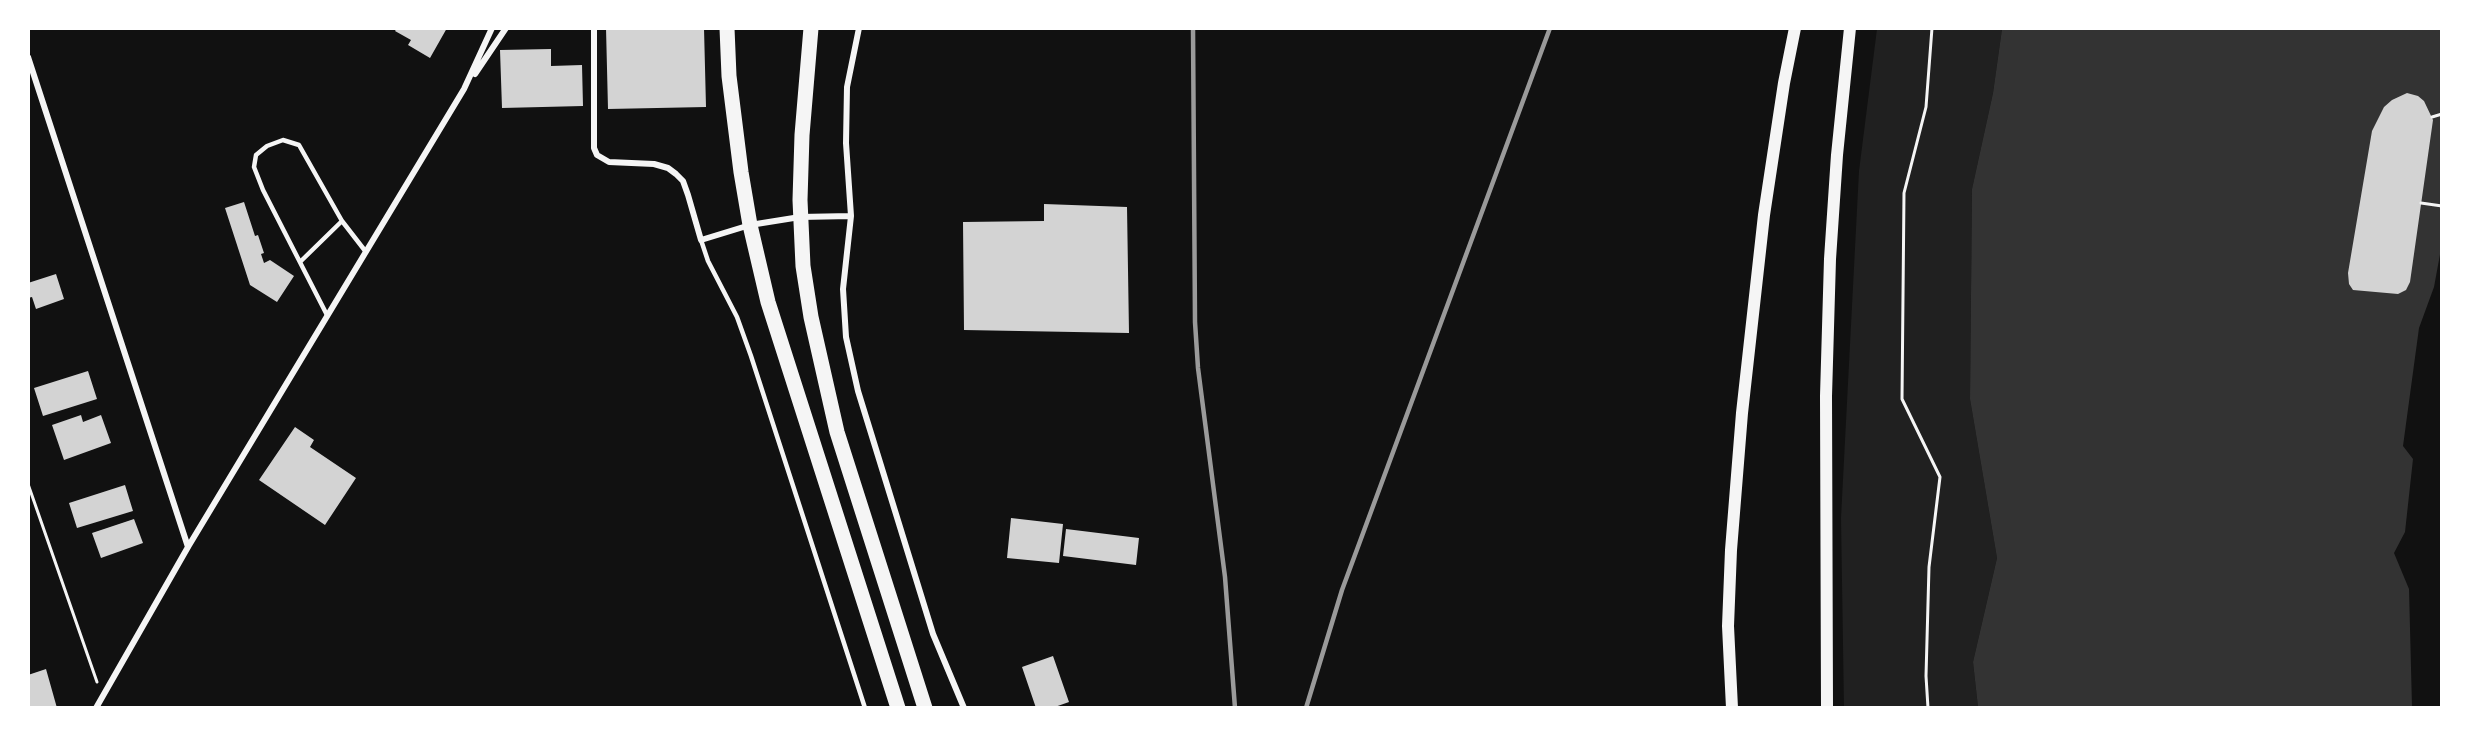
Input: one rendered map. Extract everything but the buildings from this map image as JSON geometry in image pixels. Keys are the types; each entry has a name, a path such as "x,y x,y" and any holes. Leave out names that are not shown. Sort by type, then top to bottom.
{"main road":[{"path":"727,28 729,76 738,151 750,225 768,302 898,708"},
{"path":"811,28 802,135 800,217 803,266 811,317 837,432 925,708"},
{"path":"1732,708 1728,636 1730,572 1742,413 1764,215 1784,83 1795,28"},
{"path":"1827,708 1824,533 1826,373 1837,155 1850,28"}],"street":[{"path":"464,89 492,28"},
{"path":"96,708 188,547 327,315 464,89 506,28"},
{"path":"594,28 594,148 597,155 609,162 654,164 668,168 676,174 683,181 700,240 750,225 800,217 851,216"},
{"path":"859,28 847,87 846,143 851,216 843,289 846,337 858,391 933,634 964,708"},
{"path":"28,57 188,547"}],"lane":[{"path":"327,315 257,175 254,167 256,155 267,146 283,141 299,145 342,221 366,252"},
{"path":"300,262 342,221"},
{"path":"700,240 736,317 751,356 865,708"}],"path":[{"path":"1928,708 1926,676 1929,567 1940,477 1902,399 1902,388 1904,193 1926,107 1932,28"},
{"path":"2432,117 2442,114"},
{"path":"2421,202 2442,206"},
{"path":"28,484 102,698"}],"shaded area":[{"path":"1877,29 2002,29 1993,93 1972,189 1970,399 1997,558 1973,662 1978,707 1844,708 1841,518 1859,171"},
{"path":"2002,29 2441,29 2441,249 2434,287 2419,328 2403,446 2413,459 2405,532 2394,553 2409,589 2412,707 1978,707 1973,662 1997,558 1970,399 1972,189 1993,93"}],"railway":[{"path":"1193,28 1195,322 1198,368 1225,577 1235,708"},
{"path":"1306,708 1342,590 1550,28"}]}
